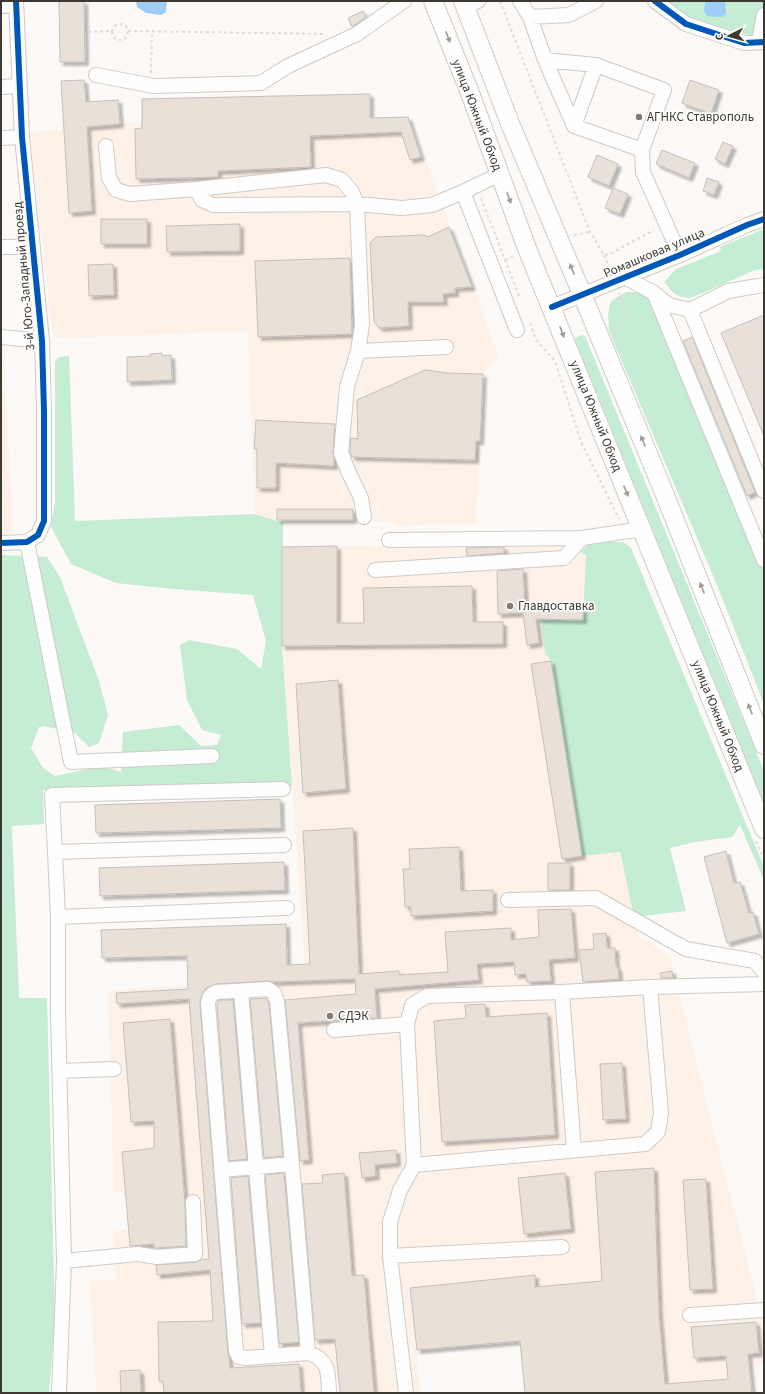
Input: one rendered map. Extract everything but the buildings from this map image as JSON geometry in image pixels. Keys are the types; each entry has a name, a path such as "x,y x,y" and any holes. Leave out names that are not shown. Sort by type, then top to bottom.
{"main road":[{"name":"улица Южный Обход","path":"434,1 528,251 764,829"},
{"name":"улица Южный Обход","path":"469,3 511,126 668,502 764,745"}],"street":[{"path":"96,75 151,85 261,83 288,66 357,34 404,1"},
{"path":"520,1 530,17 545,60 574,126 642,150"},
{"path":"530,17 569,15 596,1"},
{"path":"655,1 686,24 744,43 762,42 764,15"},
{"path":"1,6 16,3"},
{"name":"3-й Юго-Западный проезд","path":"16,3 22,137 42,341 44,412 44,521 38,535 27,542"},
{"path":"545,60 596,65 664,90 642,150 643,172 680,255"},
{"path":"574,126 596,65"},
{"path":"1,87 20,86"},
{"path":"1,138 22,137"},
{"path":"106,146 109,178 116,190 130,194 197,189 326,175 342,180 352,192 358,204 362,325 358,351 347,387 342,452 349,473 361,498 364,517"},
{"path":"197,189 202,200 213,205 358,204 402,208 432,205 500,174"},
{"path":"463,192 517,330"},
{"name":"Ромашковая улица","path":"552,307 764,219"},
{"path":"1,247 33,247"},
{"path":"625,277 654,293 669,304 690,310 728,291 764,285"},
{"path":"654,293 764,560"},
{"path":"690,310 764,491"},
{"path":"1,336 42,341"},
{"path":"358,351 446,347"},
{"path":"389,540 582,538 642,529"},
{"path":"375,570 564,558 582,538"},
{"path":"1,543 27,542 71,762 212,756"},
{"path":"59,1393 64,1261 57,958 58,917 52,795 283,789"},
{"path":"55,852 284,845"},
{"path":"508,900 596,898 686,949 755,961 764,972"},
{"path":"58,917 286,908"},
{"path":"406,1393 390,1256 390,1222 400,1190 414,1166 407,1024 412,1005 427,996 764,984"},
{"path":"414,1166 645,1144 658,1132 661,1113 650,987"},
{"path":"308,1353 277,1001 274,993 268,989 216,992 210,996 208,1003 236,1351 239,1357 246,1358 308,1353 317,1356 324,1363 328,1374 329,1393"},
{"path":"241,991 272,1356"},
{"path":"562,992 574,1150"},
{"path":"334,1030 407,1024"},
{"path":"60,1072 114,1069"},
{"path":"221,1170 292,1164"},
{"path":"64,1261 138,1254 157,1257 195,1254 193,1202"},
{"path":"390,1256 562,1247"},
{"path":"690,1315 764,1310"}],"path":[{"path":"500,1 590,232 604,255 610,254 654,230"},
{"path":"118,24 125,25 128,31 126,37 120,40 114,37 112,31 115,25 118,24"},
{"path":"88,32 112,31"},
{"path":"128,31 333,34"},
{"path":"151,85 152,32"}],"shaded area":[{"path":"408,117 421,156 427,165 499,357 483,374 476,523 395,526 392,521 283,523 255,514 248,331 68,338 53,337 29,132 142,122"},
{"path":"1,305 13,533 1,534"},
{"path":"572,544 580,552 586,554 583,620 541,620 545,653 551,661 582,856 620,852 639,936 670,956 677,978 680,997 764,1327 764,1365 727,1369 728,1379 527,1393 520,1341 417,1350 420,1393 340,1393 338,1380 325,1381 326,1393 96,1393 90,1281 116,1279 114,1231 129,1229 126,1193 114,1193 108,991 188,985 187,970 305,965 282,646 282,547"}],"green space":[{"path":"660,1 764,1 764,38 688,22"},
{"path":"764,229 764,269 755,270 691,298 678,296 664,282 676,269 721,251 720,247"},
{"path":"626,292 639,292 655,304 764,570 764,704 717,585 609,331 608,314 611,301"},
{"path":"582,335 585,336 764,771 764,803 575,340 577,337"},
{"path":"69,356 75,521 255,514 283,523 282,646 292,786 43,790 44,824 12,826 19,998 47,998 55,1319 49,1393 1,1393 1,555 47,557 60,577 99,681 108,715 99,743 89,747 75,733 44,726 39,727 31,748 43,768 55,776 103,766 121,772 123,732 179,725 201,746 217,745 221,735 202,730 187,700 180,645 189,640 237,649 261,669 266,641 253,595 116,583 71,564 51,527 55,503 55,362 59,357"},
{"path":"591,542 623,542 631,548 764,867 764,880 740,825 732,837 694,842 670,848 686,911 634,917 620,852 582,856 551,661 545,653 541,619 583,620 586,555 580,552"}],"water":[{"path":"136,1 167,1 166,12 161,15 146,13 137,7"},
{"path":"707,1 725,1 726,14 722,17 707,16 704,11 705,3"}],"cycle path":[{"path":"1,543 27,542 38,535 44,521 44,411 42,341 22,137 16,1"},
{"path":"655,1 686,24 744,43 764,42"},
{"path":"552,307 764,219"}],"place":[{"name":"АГНКС Ставрополь","path":"639,117"},
{"name":"Главдоставка","path":"510,606"},
{"name":"СДЭК","path":"330,1016"}]}
